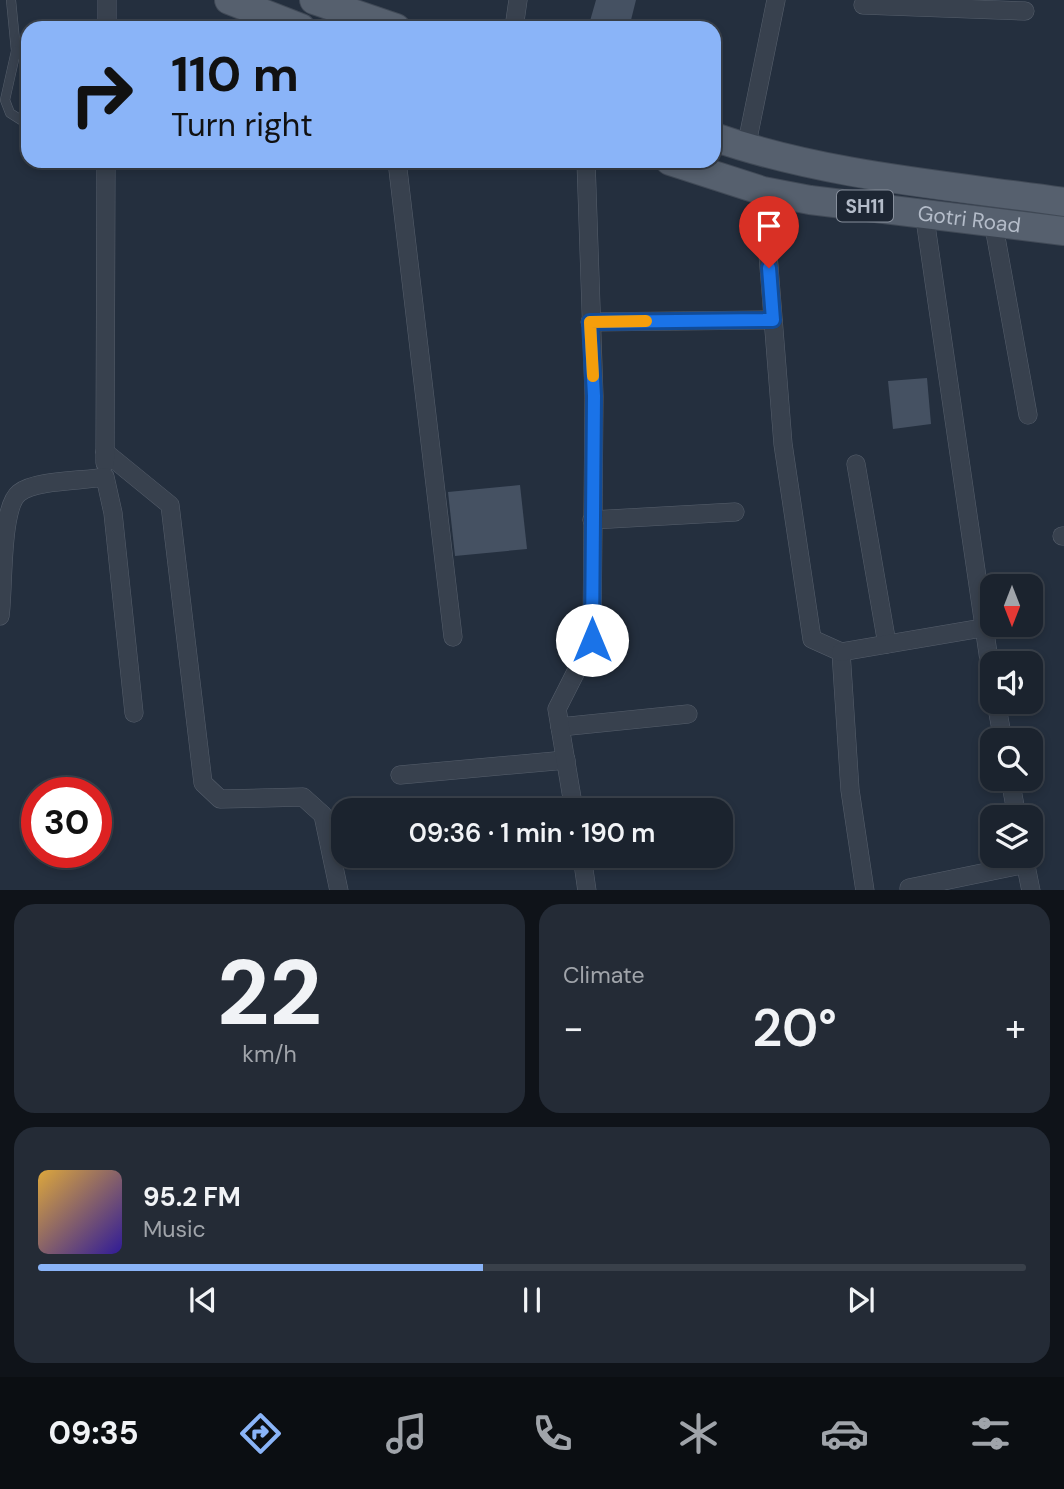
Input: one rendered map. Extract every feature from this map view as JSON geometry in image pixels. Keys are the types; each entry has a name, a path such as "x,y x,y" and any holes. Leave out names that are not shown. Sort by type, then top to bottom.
{"main road":[{"path":"229,0 283,21"},
{"path":"314,0 376,21"},
{"name":"Gotri Road","path":"721,139 827,167 1064,202"},
{"name":"Gotri Road","path":"692,168 763,191 810,200 1064,231"}],"street":[{"path":"107,0 107,21"},
{"path":"515,21 518,0"},
{"path":"746,148 776,0"},
{"path":"863,5 897,3 1025,12"},
{"path":"106,168 105,477 113,513 134,713"},
{"path":"398,168 453,637"},
{"path":"572,798 557,709 592,640 594,396 586,168"},
{"path":"763,191 783,444 811,639 841,652 980,628"},
{"path":"925,212 980,613"},
{"path":"993,221 1028,415"},
{"path":"590,322 773,320"},
{"path":"105,452 170,505 203,783 220,799 303,797 323,815 340,890"},
{"path":"856,464 887,644"},
{"path":"0,616 6,518 13,499 19,492 36,486 105,477"},
{"path":"592,520 734,512"},
{"path":"841,652 850,790 865,890"},
{"path":"560,727 688,715"},
{"path":"400,775 566,760"},
{"path":"584,868 587,890"},
{"path":"909,888 992,868"},
{"path":"1027,868 1031,890"}],"lane":[{"path":"11,0 16,51 5,100 9,113 21,119"},
{"path":"16,51 21,55"}],"building":[{"path":"596,0 636,0 631,21 590,21"},
{"path":"927,378 931,424 893,429 888,381"},
{"path":"520,485 527,549 455,556 448,492"}],"slow traffic":[{"path":"593,376 590,322 646,321"}],"route":[{"path":"592,640 594,396 590,322 773,320 769,268"}]}
